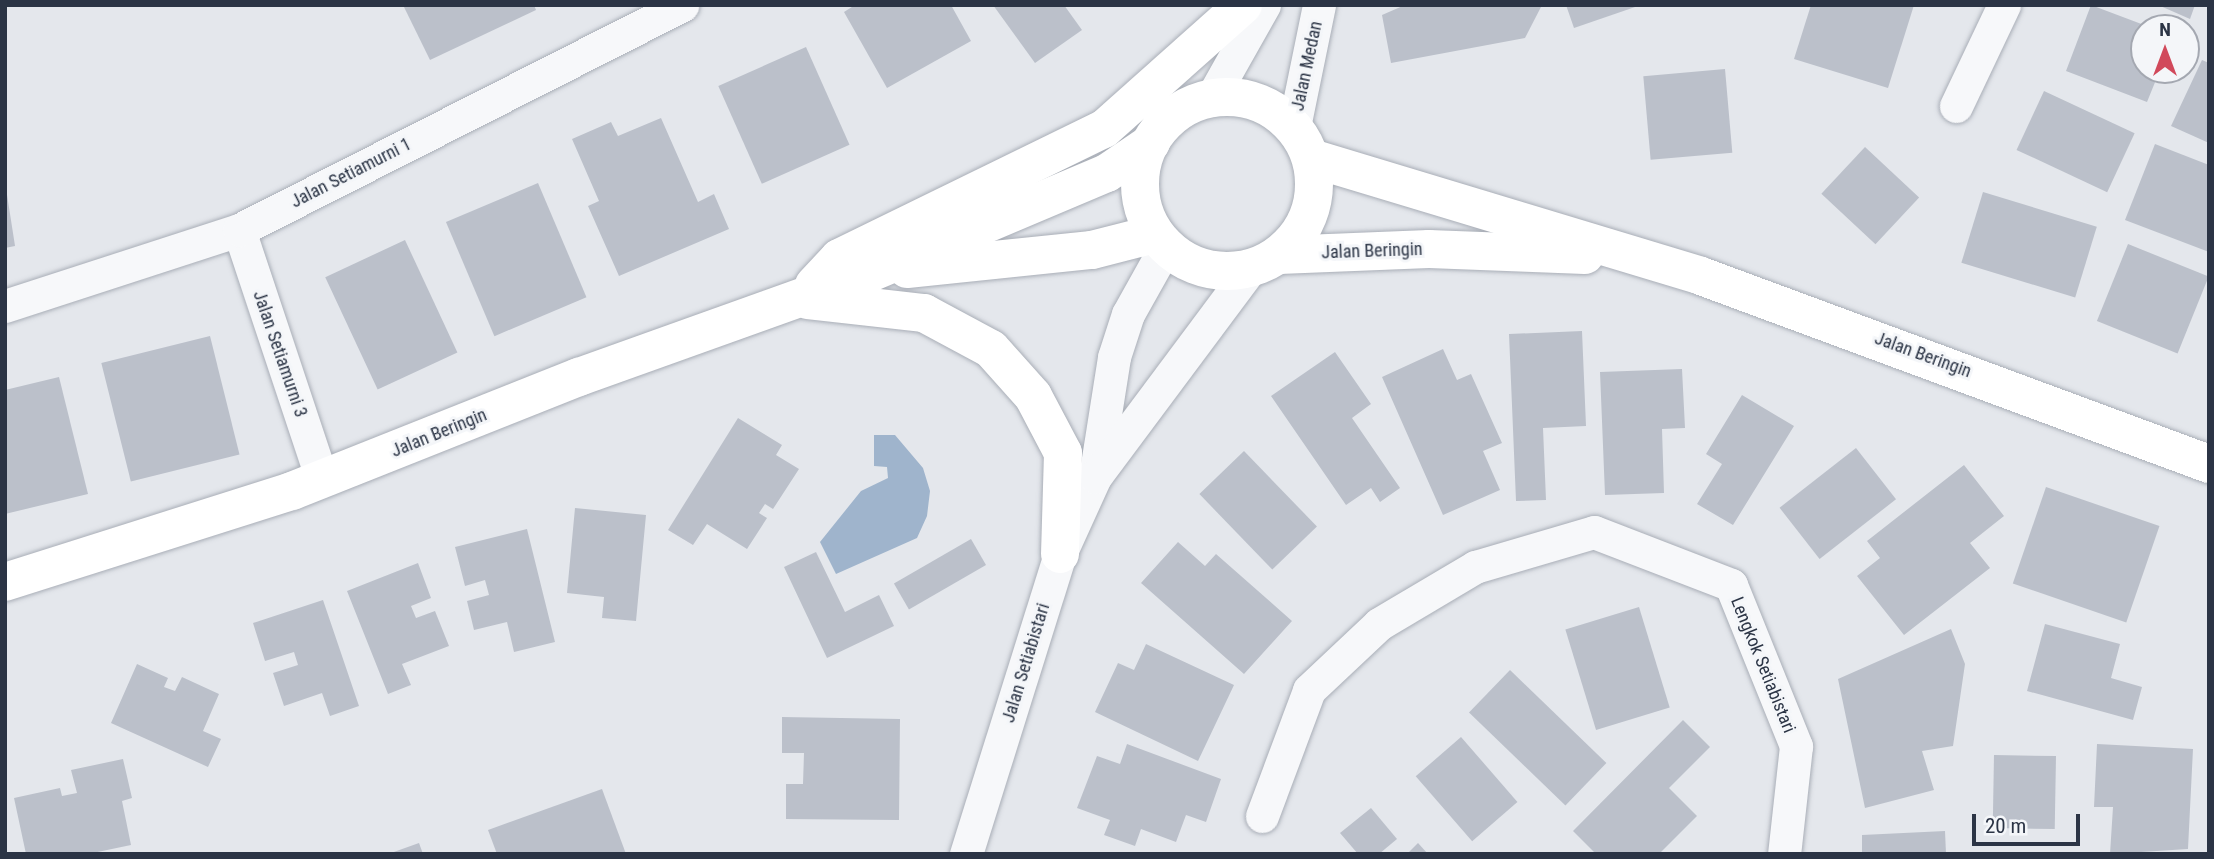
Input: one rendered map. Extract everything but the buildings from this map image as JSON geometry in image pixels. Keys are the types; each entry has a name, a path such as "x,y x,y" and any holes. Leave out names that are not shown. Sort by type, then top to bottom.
{"street":[{"name":"Jalan Setiamurni 1","path":"5,306 239,230 682,5"},
{"path":"800,299 839,258 1104,129 1243,5"},
{"path":"1210,99 1264,5"},
{"name":"Jalan Medan","path":"1302,142 1319,5"},
{"path":"1956,106 2004,5"},
{"path":"1210,99 1248,100 1302,142 1311,211 1265,261 1206,269 1161,240 1140,189 1150,143 1175,115 1210,99"},
{"name":"Jalan Beringin","path":"1302,142 1942,361 2209,464"},
{"name":"Jalan Beringin","path":"5,582 322,479 870,273 1107,173 1150,143"},
{"name":"Jalan Setiamurni 3","path":"239,230 322,479"},
{"name":"Jalan Beringin","path":"870,273 1092,250 1161,240"},
{"name":"Jalan Setiabistari","path":"1095,477 1114,357 1128,314 1161,240"},
{"name":"Jalan Beringin","path":"1265,261 1429,249 1633,257"},
{"name":"Jalan Setiabistari","path":"966,854 1060,554 1095,477 1265,261"},
{"path":"800,299 924,313 991,349 1034,396 1063,453 1060,554"},
{"name":"Lengkok Setiabistari","path":"1262,816 1309,690 1379,624 1475,567 1594,532 1731,585 1796,746 1784,854"}],"water":[{"path":"874,435 895,435 923,468 930,491 927,516 917,538 836,574 820,542 861,491 888,478 887,467 874,466"}]}
